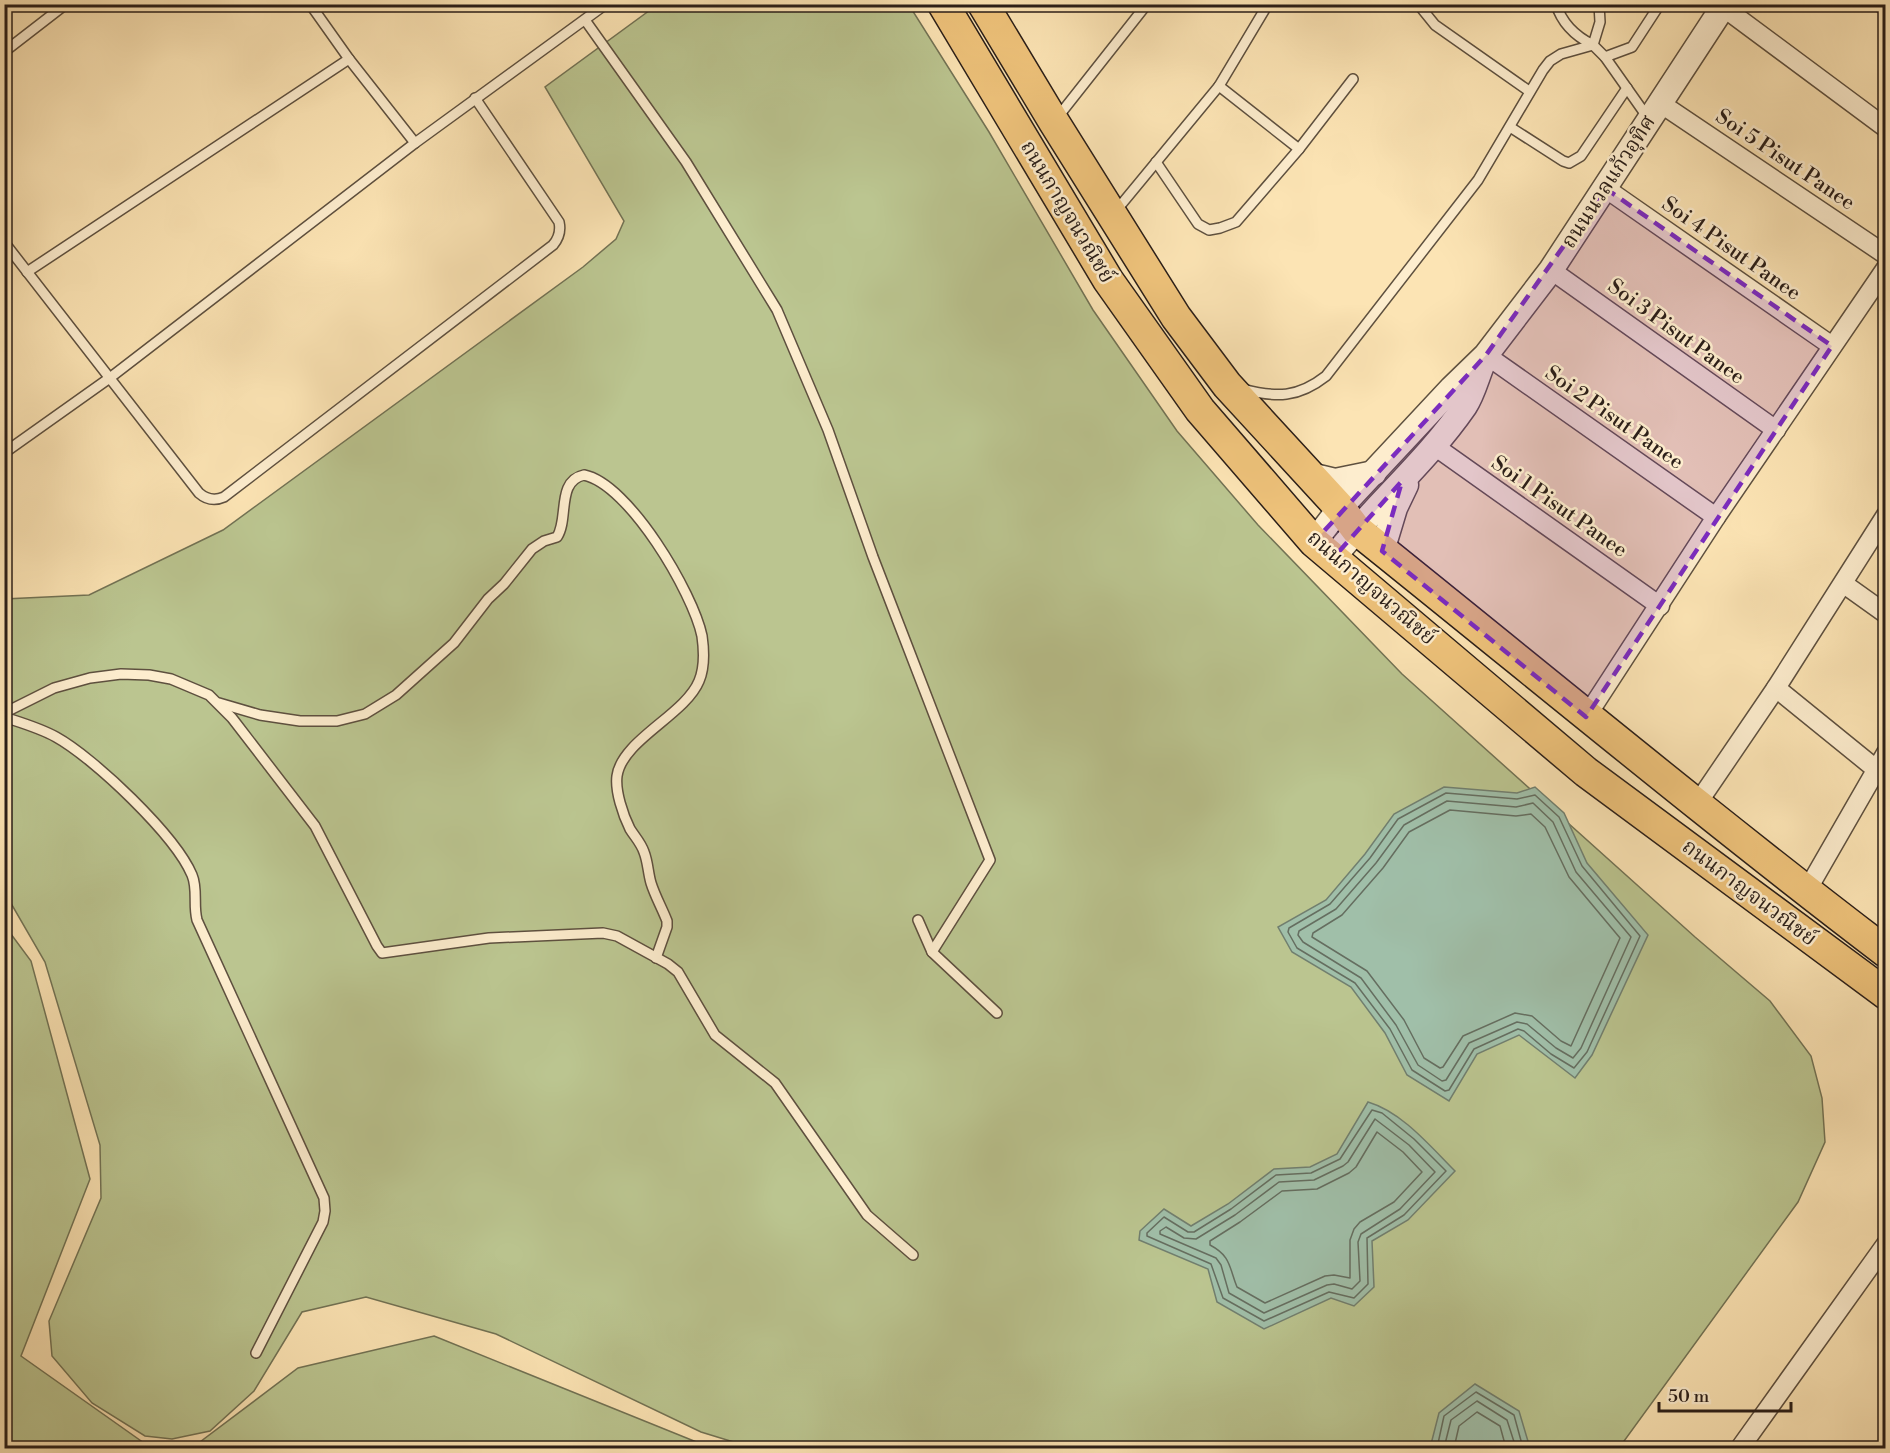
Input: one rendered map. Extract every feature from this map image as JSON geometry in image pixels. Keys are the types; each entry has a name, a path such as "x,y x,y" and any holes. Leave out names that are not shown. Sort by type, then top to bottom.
{"main road":[{"name":"ถนนกาญจนวณิชย์","path":"943,4 1108,280 1138,324 1200,410 1324,549 1586,772 1886,994"},
{"name":"ถนนกาญจนวณิชย์","path":"983,4 1176,317 1227,385 1348,519 1382,551 1586,717 1806,892 1886,952"}],"street":[{"name":"ถนนนวลแก้วอุทิศ","path":"1324,549 1348,519 1374,473 1452,388 1486,355 1551,270 1724,6"},
{"path":"1724,6 1886,128"},
{"name":"Soi 5 Pisut Panee","path":"1655,112 1886,255"},
{"name":"Soi 4 Pisut Panee","path":"1605,188 1832,346"},
{"path":"1586,717 1716,517 1886,268"},
{"name":"Soi 3 Pisut Panee","path":"1551,270 1776,430"},
{"name":"ถนนนวลแก้วอุทิศ","path":"1348,519 1415,467 1466,404 1486,355"},
{"name":"Soi 2 Pisut Panee","path":"1486,355 1716,517"},
{"name":"Soi 1 Pisut Panee","path":"1433,445 1660,606"},
{"path":"1382,551 1395,508 1415,467"},
{"path":"1310,476 1335,481 1374,473"},
{"path":"1697,804 1776,688 1886,515"},
{"path":"1844,584 1886,614"},
{"path":"1776,688 1876,770"},
{"path":"1806,892 1886,753"},
{"path":"1740,1449 1886,1244"}],"lane":[{"path":"4,51 66,4"},
{"path":"310,4 349,59 415,143"},
{"path":"4,453 111,377 415,143 606,4"},
{"path":"1054,122 1147,4"},
{"path":"1112,215 1219,86 1268,4"},
{"path":"1418,4 1435,25 1529,91"},
{"path":"1556,4 1570,30 1593,45 1605,57 1627,88 1655,112"},
{"path":"1593,45 1600,22 1599,4"},
{"path":"1605,57 1632,48 1657,6"},
{"path":"585,20 686,162 777,310 828,430 877,568 990,860 932,952"},
{"path":"1227,385 1265,395 1280,395 1305,390 1326,376 1478,180 1529,91 1550,62 1561,54 1593,45"},
{"path":"27,272 349,59"},
{"path":"1156,162 1198,224 1209,230 1236,222 1299,149 1353,79"},
{"path":"1219,86 1299,149"},
{"path":"1510,127 1569,163 1581,156 1627,88"},
{"path":"4,242 111,377 199,494 207,499 217,500 224,497 553,245 558,238 559,222 475,99"},
{"path":"217,703 260,715 325,722 354,718 386,703 454,643 488,599 504,584 532,549 557,537 561,531 566,492 571,482 584,475 594,478 618,495 645,525 686,596 697,619 702,637 703,666 695,689 684,703 638,744 623,762 618,774 619,796 629,826 643,849 651,883 667,921 656,958"},
{"path":"4,715 54,688 90,678 121,674 171,679 209,695 232,718 315,826 382,952 489,938 596,932 616,936 656,958 678,972 715,1035 775,1083 867,1215 913,1255"},
{"path":"4,715 64,741 111,780 164,834 191,872 195,885 194,902 197,920 324,1198 323,1222 256,1353"},
{"path":"918,920 932,952 997,1013"}],"highlighted area":[{"path":"1605,188 1832,346 1586,717 1382,551 1402,481 1334,557 1314,542 1486,355"}],"green space":[{"path":"657,5 909,5 989,132 1093,310 1177,431 1258,525 1402,674 1695,937 1770,1001 1811,1056 1822,1098 1825,1142 1798,1202 1619,1448 753,1448 701,1432 496,1334 366,1297 302,1312 254,1391 210,1431 172,1439 145,1436 92,1403 52,1356 49,1321 101,1198 100,1145 45,962 5,893 4,599 89,595 223,530 583,267 616,239 624,221 545,87"},
{"path":"5,926 31,961 90,1179 21,1356 151,1448 5,1448"},
{"path":"434,1336 711,1448 192,1448 298,1368"}],"water":[{"path":"1444,787 1517,793 1535,787 1564,813 1587,863 1648,935 1592,1055 1575,1078 1519,1035 1477,1054 1449,1101 1407,1075 1385,1033 1351,987 1292,952 1278,927 1326,900 1365,854 1394,814"},
{"path":"1368,1102 1392,1113 1404,1122 1455,1171 1408,1220 1372,1241 1374,1287 1354,1306 1331,1298 1264,1329 1217,1302 1208,1269 1139,1240 1140,1231 1164,1209 1191,1226 1228,1204 1274,1169 1310,1167 1337,1154"},
{"path":"1475,1384 1519,1411 1530,1448 1430,1448 1439,1413"}]}
